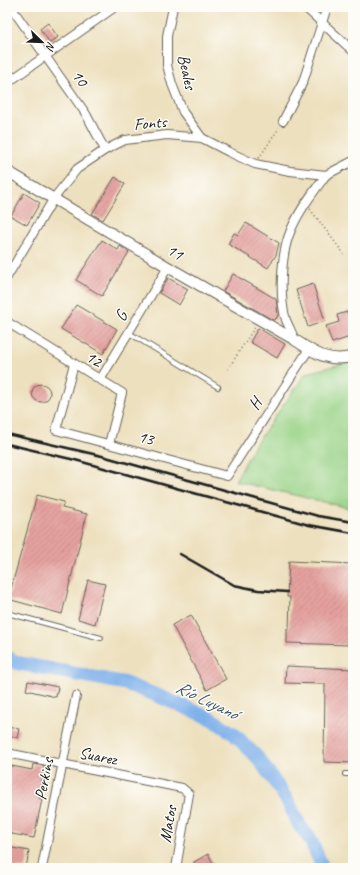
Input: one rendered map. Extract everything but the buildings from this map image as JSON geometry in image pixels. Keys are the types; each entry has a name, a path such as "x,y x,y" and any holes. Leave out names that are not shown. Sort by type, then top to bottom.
{"street":[{"name":"10","path":"11,7 86,114 105,150"},
{"path":"7,83 115,7"},
{"name":"Beales","path":"173,7 166,36 167,65 172,84 183,112 202,138"},
{"path":"283,121 303,82 327,7"},
{"path":"307,9 353,51"},
{"name":"Fonts","path":"7,277 54,198 77,169 105,150 125,140 167,135 202,138 255,164 290,171 326,175"},
{"path":"295,340 286,320 282,300 282,266 289,235 305,203 326,175 353,161"},
{"name":"11","path":"7,171 308,349 329,358 344,359 353,356"},
{"name":"G","path":"100,380 168,267"},
{"name":"12","path":"7,322 122,393 109,444"},
{"name":"H","path":"227,476 308,349"},
{"name":"13","path":"74,364 56,430 227,476"},
{"name":"Perkins","path":"42,868 76,696"},
{"name":"Suarez","path":"7,753 182,788"},
{"name":"Matos","path":"176,868 189,794 182,788"}],"lane":[{"path":"128,333 218,387"},
{"path":"7,613 101,638"},
{"path":"345,774 353,774"}],"path":[{"path":"255,164 283,121"},
{"path":"305,203 344,254"},
{"path":"228,369 259,319"}],"green space":[{"path":"353,361 353,509 235,481 255,445 306,373"}],"waterway":[{"name":"Río Luyanó","path":"7,657 17,663 124,683 210,718 233,733 258,758 287,800 300,826 310,839 323,868"}],"railway":[{"path":"7,434 102,456 318,516 353,522"},
{"path":"7,444 75,460 309,525 353,533"},
{"path":"180,554 234,585 258,590 287,592"}]}
